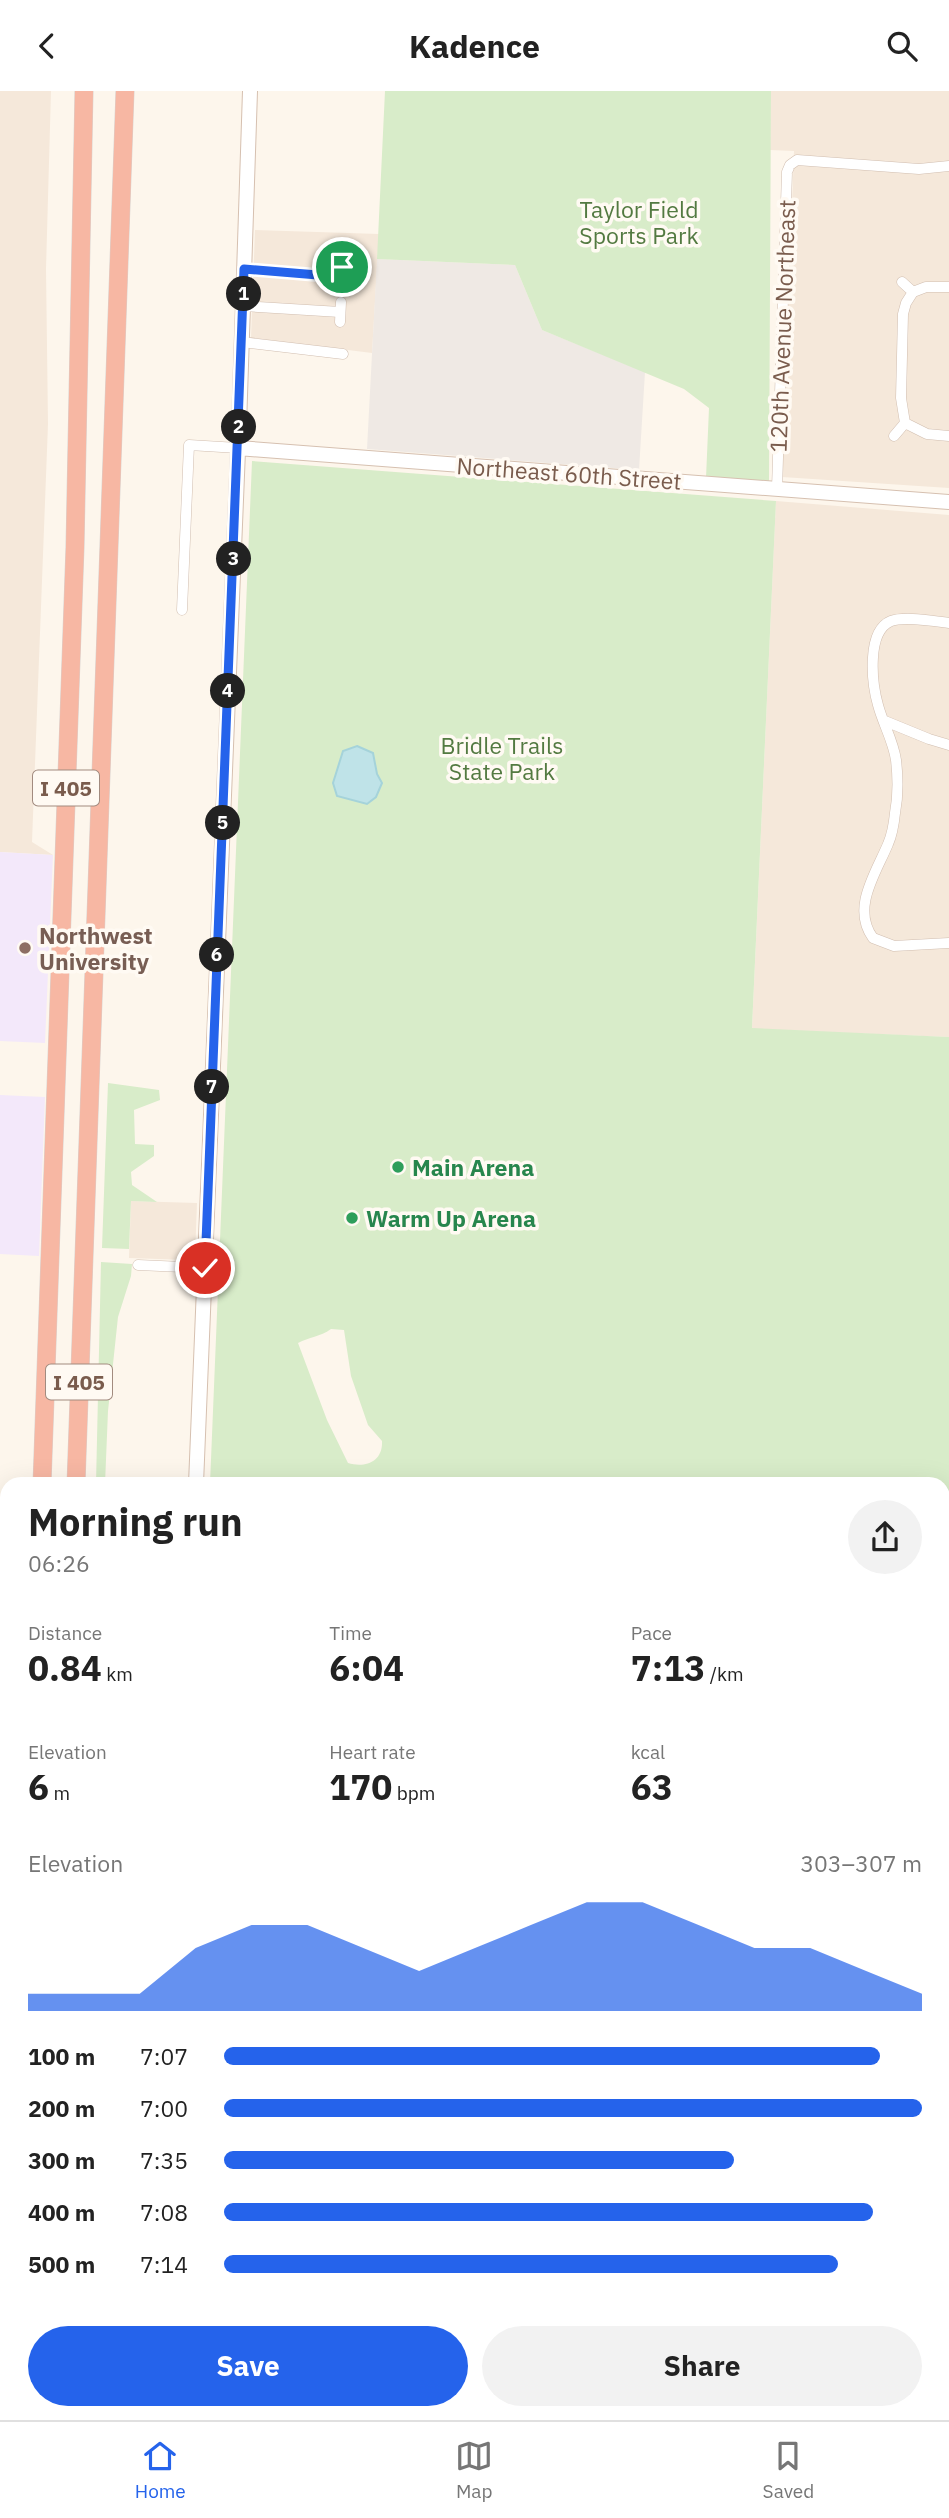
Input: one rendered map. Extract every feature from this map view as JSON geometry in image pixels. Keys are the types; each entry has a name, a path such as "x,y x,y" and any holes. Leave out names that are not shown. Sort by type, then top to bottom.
{"highway":[{"name":"I 405","path":"42,1477 75,561 85,91"},
{"name":"I 405","path":"76,1477 125,91"}],"street":[{"path":"196,1477 250,91"},
{"name":"120th Avenue Northeast","path":"777,489 787,173 790,165 797,160 919,169 949,166"},
{"path":"244,269 342,277"},
{"path":"902,282 913,292"},
{"path":"894,436 905,423 901,398 903,314 906,303 913,292 926,287 949,287"},
{"path":"243,306 340,312"},
{"path":"242,342 343,355"},
{"path":"905,423 927,434 949,436"},
{"name":"Northeast 60th Street","path":"182,610 189,445 949,502"},
{"path":"949,623 892,621 881,628 875,642 872,673 878,705 890,734 896,762 895,812 890,841 867,897 864,920 873,938 894,946 949,943"},
{"path":"885,721 929,740 949,745"},
{"path":"138,1265 205,1268"}],"shaded area":[{"path":"0,91 51,91 46,269 48,424 32,842 53,855 0,852"},
{"path":"771,91 949,91 949,488 782,477 794,151 770,150"},
{"path":"255,230 379,234 372,353 251,338"},
{"path":"377,259 515,265 542,330 645,372 639,470 367,449"},
{"path":"776,501 949,515 949,1037 752,1029"},
{"name":"Northwest University","path":"0,852 53,855 45,1043 0,1041"},
{"path":"0,1095 45,1097 39,1256 0,1254"},
{"path":"131,1201 197,1203 195,1256 189,1260 129,1258"}],"green space":[{"name":"Taylor Field Sports Park","path":"385,91 771,91 769,484 706,478 709,408 684,389 542,330 515,265 377,259"},
{"name":"Bridle Trails State Park","path":"252,461 776,501 752,1028 949,1037 949,1477 210,1477","holes":["331,1329 344,1330 351,1376 368,1425 382,1441 382,1448 376,1459 361,1465 348,1463 327,1420 298,1343"]},
{"path":"108,1083 159,1090 160,1100 134,1110 135,1144 154,1145 154,1156 131,1172 132,1185 157,1202 131,1201 129,1249 102,1248"},
{"path":"101,1262 132,1264 118,1317 108,1411 105,1477 96,1477"}],"water":[{"path":"357,746 373,753 377,774 382,783 376,797 367,804 337,796 333,783 343,751"}],"place":[{"name":"Northwest University","path":"25,948"},
{"name":"Main Arena","path":"398,1167"},
{"name":"Warm Up Arena","path":"352,1218"}],"route":[{"path":"205,1268 244,269 342,277 342,267"}]}
